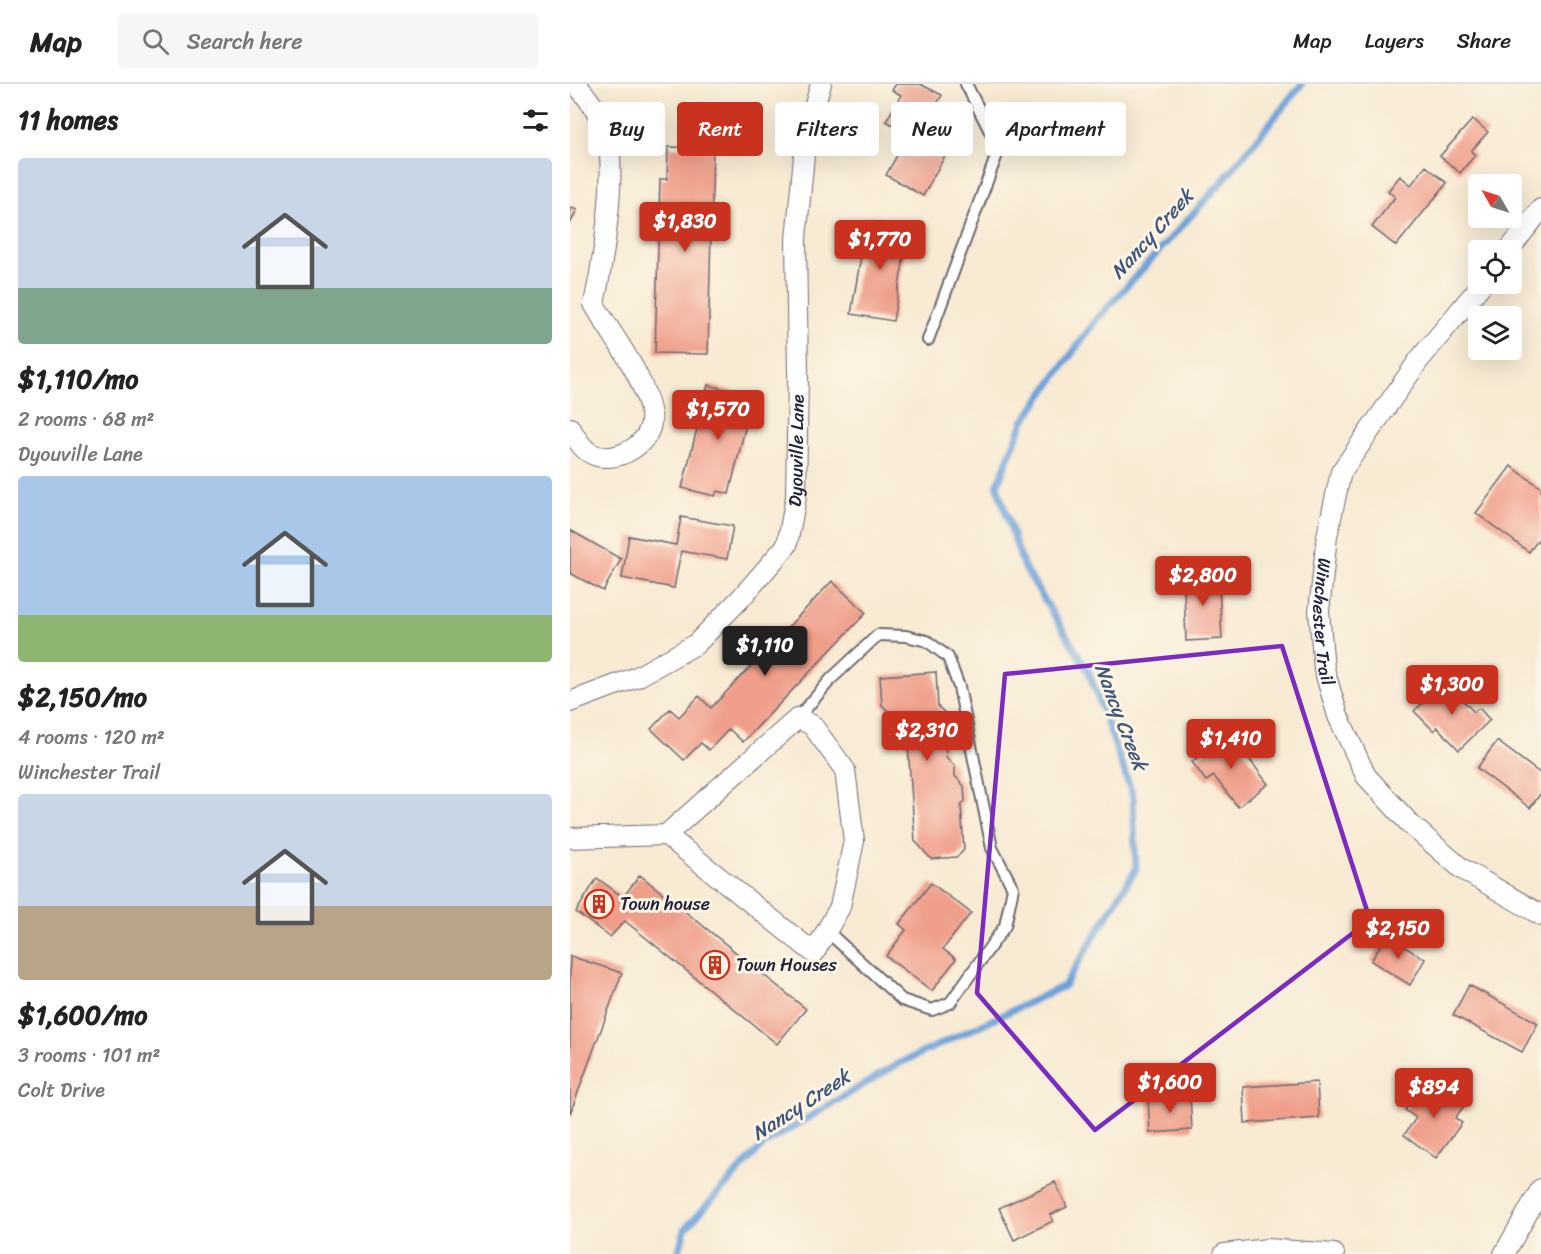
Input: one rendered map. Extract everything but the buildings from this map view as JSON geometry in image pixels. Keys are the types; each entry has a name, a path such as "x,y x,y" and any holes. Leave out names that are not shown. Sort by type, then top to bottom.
{"street":[{"path":"570,428 577,440 590,453 611,459 629,453 645,437 651,416 625,352 594,304 600,278 611,168 607,133 576,84"},
{"name":"Dyouville Lane","path":"570,702 637,677 696,644 741,598 787,545 796,497 798,375 796,239 806,135 821,84"},
{"path":"1517,240 1541,209"},
{"name":"Winchester Trail","path":"1474,294 1419,360 1341,472 1327,536 1319,611 1324,669 1338,716 1366,776 1410,824 1462,869 1541,915"},
{"path":"570,838 666,835 798,718 812,725 845,770 854,841 840,907 814,953 666,835"},
{"path":"1504,1254 1541,1189"},
{"path":"1224,1254 1268,1249 1334,1254"}],"lane":[{"path":"928,340 999,149 966,84"},
{"path":"798,718 831,679 878,635 906,636 927,641 948,657 959,687 992,848 1013,888 1005,926 950,1003 932,1010 902,1000 827,931"}],"highlighted area":[{"path":"1282,646 1370,920 1095,1130 977,993 1005,674"}],"waterway":[{"name":"Nancy Creek","path":"678,1254 685,1229 763,1145 896,1065 1064,986 1136,869 1133,796 1089,672 1023,565 997,486 1023,422 1096,320 1221,183 1302,84"}],"place":[{"name":"Town house","path":"599,904"},
{"name":"Town Houses","path":"715,965"}]}
